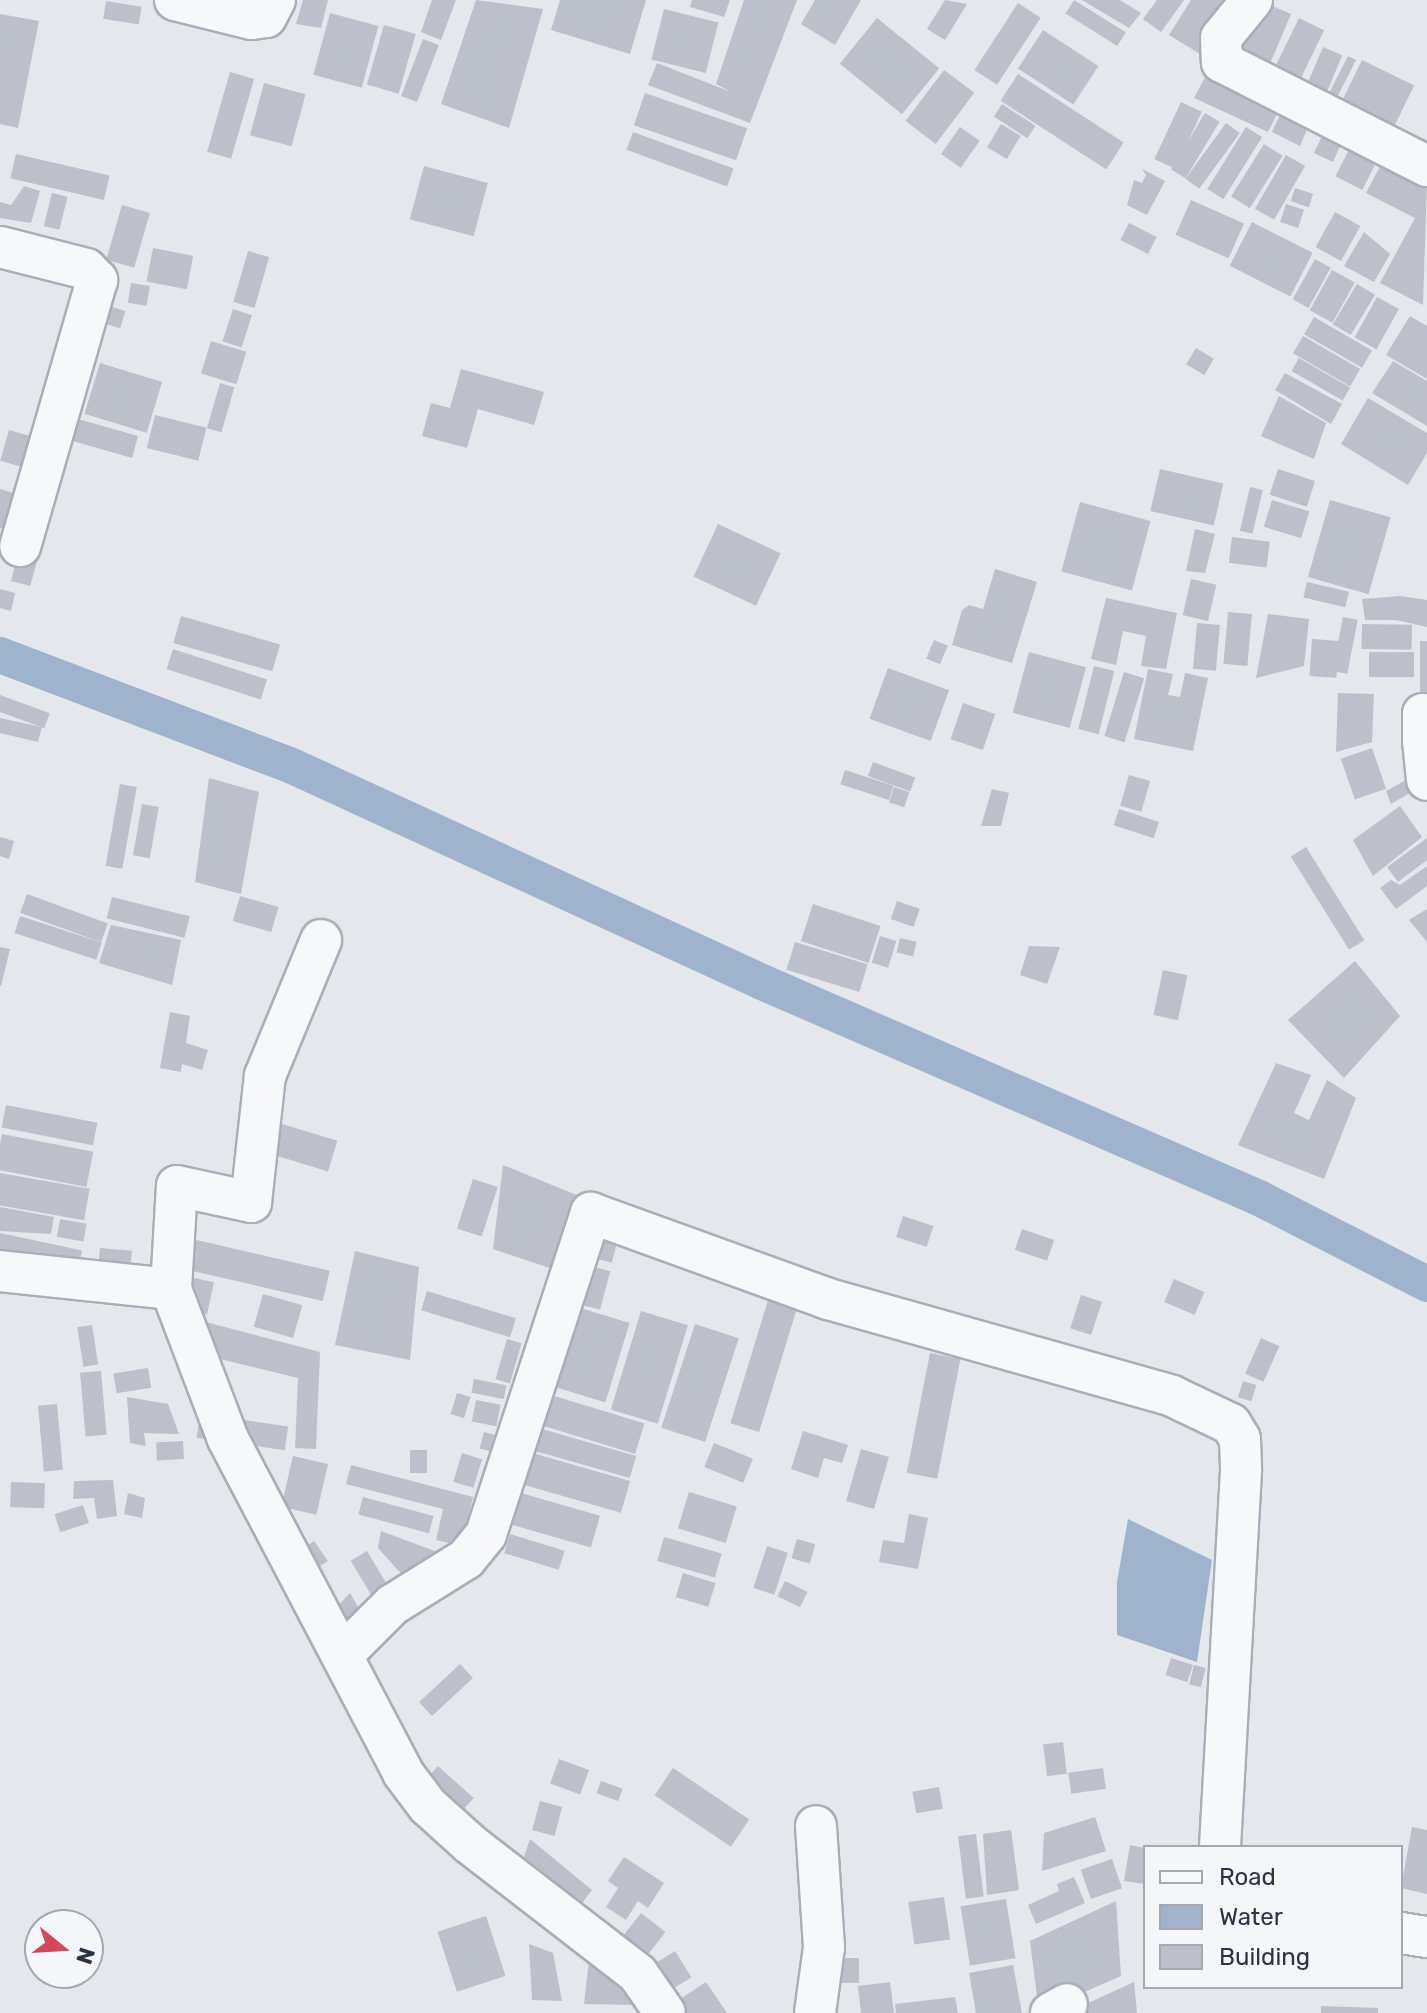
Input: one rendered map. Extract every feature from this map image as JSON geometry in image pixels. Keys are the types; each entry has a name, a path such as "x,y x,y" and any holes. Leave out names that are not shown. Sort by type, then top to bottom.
{"street":[{"path":"175,0 252,19 266,17 275,0"},
{"path":"1252,0 1221,38 1222,62 1427,166"},
{"path":"0,247 86,269 97,280 20,546"},
{"path":"1427,715 1423,714 1427,780"},
{"path":"321,940 265,1076 251,1202 177,1186 171,1289 228,1439 342,1655 383,1741 428,1806 566,1922 638,1974 665,2013"},
{"path":"342,1655 392,1605 466,1559 486,1534 591,1213 828,1299 1172,1396 1231,1424 1240,1439 1241,1471 1220,1845"},
{"path":"0,1271 171,1289"},
{"path":"815,2013 824,1947 816,1826"},
{"path":"1403,1933 1427,1937"}],"water":[{"path":"1128,1519 1212,1560 1197,1662 1117,1635 1117,1582"}],"building":[{"path":"303,0 328,0 321,28 296,24"},
{"path":"432,0 456,0 441,40 421,32"},
{"path":"476,0 543,9 509,128 441,104"},
{"path":"560,0 646,0 630,54 551,30"},
{"path":"692,0 730,0 724,17 690,7"},
{"path":"744,0 797,0 750,123 648,85 657,63 731,92 716,84"},
{"path":"815,0 861,0 835,45 801,24"},
{"path":"945,0 967,4 945,40 927,29"},
{"path":"1074,0 1126,32 1117,46 1066,14"},
{"path":"1082,0 1120,0 1141,13 1129,28"},
{"path":"1157,0 1184,0 1161,32 1143,19"},
{"path":"1191,0 1223,0 1231,5 1200,54 1169,35"},
{"path":"1258,0 1291,14 1265,75 1232,61"},
{"path":"106,1 142,7 139,24 103,19"},
{"path":"1018,3 1041,18 997,85 974,70"},
{"path":"664,9 718,23 706,73 651,59"},
{"path":"330,13 378,26 362,88 313,75"},
{"path":"0,14 39,21 18,128 0,124"},
{"path":"877,18 939,68 902,114 840,64"},
{"path":"1299,18 1324,30 1297,87 1271,75"},
{"path":"384,25 416,34 399,94 367,85"},
{"path":"1043,30 1098,66 1073,105 1018,69"},
{"path":"423,39 439,45 417,102 401,96"},
{"path":"1323,47 1342,55 1322,102 1303,94"},
{"path":"1348,56 1356,60 1331,109 1323,105"},
{"path":"1362,60 1414,85 1388,138 1336,113"},
{"path":"1210,68 1281,106 1268,132 1194,98"},
{"path":"944,70 974,93 936,144 905,121"},
{"path":"230,72 254,79 231,159 207,152"},
{"path":"1018,74 1124,143 1106,169 1001,101"},
{"path":"264,83 306,94 292,146 250,135"},
{"path":"645,93 747,128 736,160 634,125"},
{"path":"1181,102 1202,112 1175,169 1154,159"},
{"path":"1002,104 1036,126 1027,138 994,117"},
{"path":"1284,106 1345,135 1333,162 1314,153 1323,134 1308,127 1300,146 1272,132"},
{"path":"1205,113 1220,122 1186,178 1171,170"},
{"path":"1226,123 1240,133 1199,189 1185,179"},
{"path":"1001,124 1021,136 1007,159 987,147"},
{"path":"960,127 980,141 961,168 941,154"},
{"path":"1246,127 1262,137 1223,199 1207,189"},
{"path":"633,132 734,169 727,186 627,150"},
{"path":"1355,138 1382,152 1362,190 1335,176"},
{"path":"1264,144 1283,156 1250,208 1231,197"},
{"path":"16,154 110,176 104,200 10,178"},
{"path":"1286,155 1305,166 1274,220 1255,209"},
{"path":"1383,161 1427,183 1423,305 1380,283 1415,218 1366,193"},
{"path":"424,166 488,183 474,236 410,219"},
{"path":"1142,169 1165,181 1147,215 1127,205 1134,180 1142,183 1146,175"},
{"path":"24,186 40,191 31,223 0,218 0,202 11,205"},
{"path":"1295,188 1313,194 1309,207 1291,201"},
{"path":"52,193 68,197 59,230 44,226"},
{"path":"1191,200 1244,224 1229,258 1176,235"},
{"path":"1286,204 1304,210 1298,228 1280,222"},
{"path":"122,205 150,213 134,268 106,260"},
{"path":"1335,212 1360,226 1341,261 1316,247"},
{"path":"1252,222 1313,253 1290,297 1230,266"},
{"path":"1129,223 1157,237 1148,254 1120,240"},
{"path":"1364,232 1390,254 1374,282 1344,266"},
{"path":"153,248 193,256 187,289 147,281"},
{"path":"248,251 269,257 255,308 233,302"},
{"path":"1315,259 1331,268 1308,308 1293,299"},
{"path":"1332,270 1355,283 1332,323 1310,310"},
{"path":"131,283 150,286 147,306 128,303"},
{"path":"1357,284 1375,295 1351,335 1333,324"},
{"path":"1377,297 1399,309 1377,349 1355,337"},
{"path":"112,307 125,311 120,328 107,324"},
{"path":"233,309 252,315 242,348 222,341"},
{"path":"1410,316 1427,326 1427,379 1386,355"},
{"path":"1314,317 1372,350 1362,368 1304,334"},
{"path":"1303,336 1360,369 1350,386 1293,353"},
{"path":"211,341 246,352 236,384 201,374"},
{"path":"1196,348 1214,359 1204,375 1186,364"},
{"path":"1299,358 1350,388 1343,400 1292,371"},
{"path":"1393,361 1427,381 1427,426 1372,393"},
{"path":"100,363 162,382 147,433 85,414"},
{"path":"461,369 544,392 534,425 478,409 467,448 422,436 431,403 450,408"},
{"path":"1285,373 1342,404 1331,424 1275,390"},
{"path":"220,383 234,387 221,432 207,428"},
{"path":"1279,396 1326,423 1314,459 1261,436"},
{"path":"1368,398 1427,433 1427,453 1408,485 1341,444"},
{"path":"69,405 81,409 78,419 138,436 132,458 73,441 77,423 62,469"},
{"path":"155,415 206,428 198,461 147,448"},
{"path":"9,430 41,439 32,470 0,461"},
{"path":"1160,469 1223,484 1214,526 1150,511"},
{"path":"1278,469 1315,481 1307,507 1270,495"},
{"path":"1250,487 1263,490 1253,534 1240,531"},
{"path":"0,489 30,498 20,534 0,528"},
{"path":"1272,500 1309,511 1301,538 1264,527"},
{"path":"1330,500 1391,517 1369,594 1308,577"},
{"path":"1080,502 1151,521 1132,590 1061,572"},
{"path":"718,524 781,553 756,606 693,577"},
{"path":"1195,529 1215,534 1205,573 1186,571"},
{"path":"1232,537 1270,542 1267,567 1229,563"},
{"path":"19,551 38,556 30,586 11,581"},
{"path":"995,569 1037,582 1012,663 952,645 962,610 969,605 983,609"},
{"path":"1191,579 1216,585 1208,621 1183,615"},
{"path":"1307,582 1349,592 1345,607 1303,598"},
{"path":"0,589 15,593 11,611 0,608"},
{"path":"1400,596 1427,600 1427,627 1396,620 1365,620 1362,599"},
{"path":"1106,598 1177,613 1166,669 1141,666 1146,636 1123,631 1116,665 1091,659"},
{"path":"1228,612 1252,614 1247,666 1223,664"},
{"path":"1268,614 1309,619 1304,666 1256,678"},
{"path":"181,616 280,644 272,671 173,643"},
{"path":"1343,617 1358,620 1347,674 1333,671"},
{"path":"1197,623 1220,625 1216,671 1193,669"},
{"path":"1362,624 1412,625 1412,650 1362,649"},
{"path":"1312,639 1339,641 1336,678 1309,676"},
{"path":"934,640 948,646 940,664 926,658"},
{"path":"1420,641 1427,641 1427,709 1420,709"},
{"path":"173,649 267,680 261,700 167,669"},
{"path":"1029,652 1086,667 1070,728 1013,713"},
{"path":"1369,652 1414,652 1414,677 1369,677"},
{"path":"1094,666 1114,671 1099,734 1078,729"},
{"path":"888,668 949,690 931,741 870,719"},
{"path":"1148,669 1173,674 1168,695 1180,697 1185,673 1208,678 1193,751 1134,739"},
{"path":"1124,672 1144,678 1124,742 1104,736"},
{"path":"1338,693 1374,694 1372,742 1336,752"},
{"path":"0,695 50,713 44,728 0,712"},
{"path":"963,703 995,714 983,750 951,739"},
{"path":"0,718 42,727 38,742 0,733"},
{"path":"1372,748 1386,789 1355,799 1341,759"},
{"path":"873,762 915,777 910,791 868,776"},
{"path":"845,770 894,786 889,800 840,784"},
{"path":"1421,772 1422,786 1391,804 1386,791"},
{"path":"1129,775 1150,781 1141,812 1120,806"},
{"path":"209,778 259,792 241,894 195,882"},
{"path":"120,784 137,787 122,869 106,866"},
{"path":"894,787 909,792 904,807 889,802"},
{"path":"992,789 1009,793 1001,826 981,826"},
{"path":"142,804 159,807 150,858 133,855"},
{"path":"1400,806 1422,837 1373,876 1353,840"},
{"path":"1119,809 1159,822 1154,838 1114,825"},
{"path":"0,837 14,841 9,859 0,856"},
{"path":"1427,838 1427,860 1398,882 1387,867"},
{"path":"1306,847 1364,940 1349,950 1291,857"},
{"path":"1427,866 1427,886 1396,909 1380,888 1391,880 1400,885"},
{"path":"27,894 108,923 101,942 20,913"},
{"path":"240,896 278,907 271,932 233,921"},
{"path":"112,897 190,916 184,938 107,918"},
{"path":"897,901 920,909 914,927 891,919"},
{"path":"813,904 881,926 868,963 801,941"},
{"path":"1427,909 1427,942 1409,920"},
{"path":"20,916 102,943 96,960 14,933"},
{"path":"111,925 181,940 172,985 99,963"},
{"path":"880,936 896,941 888,968 872,963"},
{"path":"900,938 917,942 913,956 897,953"},
{"path":"795,942 868,964 859,992 787,970"},
{"path":"1029,946 1060,947 1047,984 1020,975"},
{"path":"0,947 10,949 1,986 0,986"},
{"path":"1355,961 1400,1016 1344,1078 1288,1020"},
{"path":"1163,970 1187,975 1178,1020 1153,1015"},
{"path":"170,1012 190,1016 186,1043 208,1050 202,1070 182,1064 181,1072 160,1068"},
{"path":"1276,1063 1311,1075 1294,1113 1309,1120 1327,1080 1356,1098 1324,1179 1238,1145"},
{"path":"6,1105 97,1123 93,1145 2,1128"},
{"path":"279,1123 337,1141 328,1171 270,1154"},
{"path":"2,1134 93,1152 86,1187 0,1170"},
{"path":"503,1165 601,1205 577,1277 493,1249"},
{"path":"0,1173 90,1189 84,1220 0,1205"},
{"path":"473,1179 498,1187 482,1236 457,1228"},
{"path":"0,1207 54,1217 51,1234 0,1231"},
{"path":"903,1216 933,1226 927,1247 896,1237"},
{"path":"603,1218 622,1223 612,1263 592,1258"},
{"path":"60,1219 87,1224 83,1241 57,1237"},
{"path":"1022,1229 1054,1240 1047,1261 1015,1250"},
{"path":"0,1233 82,1250 77,1273 0,1257"},
{"path":"166,1233 330,1271 323,1301 159,1263"},
{"path":"100,1248 132,1251 127,1303 95,1300"},
{"path":"355,1251 419,1267 410,1360 335,1345"},
{"path":"591,1266 610,1271 600,1310 581,1305"},
{"path":"166,1272 214,1282 207,1314 159,1304"},
{"path":"1174,1279 1204,1292 1195,1315 1164,1302"},
{"path":"427,1291 516,1318 510,1337 421,1310"},
{"path":"263,1294 302,1305 293,1338 254,1327"},
{"path":"1081,1295 1102,1302 1091,1335 1070,1328"},
{"path":"769,1297 798,1306 759,1432 730,1423"},
{"path":"577,1307 630,1323 605,1402 553,1386"},
{"path":"641,1311 688,1325 658,1424 611,1409"},
{"path":"183,1316 320,1352 316,1449 295,1448 298,1378 175,1348"},
{"path":"695,1324 739,1338 705,1442 661,1428"},
{"path":"92,1325 98,1365 83,1367 77,1327"},
{"path":"1261,1338 1279,1346 1263,1382 1245,1374"},
{"path":"507,1339 521,1343 510,1384 495,1379"},
{"path":"930,1353 960,1359 937,1479 907,1473"},
{"path":"148,1368 151,1388 117,1393 113,1373"},
{"path":"101,1371 107,1435 86,1437 80,1373"},
{"path":"474,1379 506,1385 504,1399 471,1393"},
{"path":"1243,1381 1256,1385 1251,1401 1238,1397"},
{"path":"522,1386 644,1423 635,1454 513,1417"},
{"path":"457,1393 470,1397 464,1418 451,1414"},
{"path":"127,1397 168,1404 179,1434 144,1433 146,1446 130,1443"},
{"path":"476,1400 501,1405 496,1426 472,1422"},
{"path":"57,1404 63,1470 44,1471 38,1406"},
{"path":"200,1414 288,1426 285,1450 197,1438"},
{"path":"514,1421 636,1456 630,1478 508,1443"},
{"path":"803,1431 848,1445 842,1463 824,1458 818,1478 791,1469"},
{"path":"484,1432 495,1435 490,1451 480,1448"},
{"path":"183,1441 184,1459 157,1460 156,1442"},
{"path":"714,1443 753,1459 743,1483 704,1467"},
{"path":"508,1446 630,1481 621,1513 499,1478"},
{"path":"861,1449 889,1457 874,1509 846,1501"},
{"path":"410,1450 427,1450 427,1473 410,1473"},
{"path":"462,1453 482,1459 473,1488 453,1482"},
{"path":"293,1456 328,1464 316,1515 281,1507"},
{"path":"351,1465 473,1497 461,1546 436,1540 443,1509 346,1484"},
{"path":"113,1480 117,1516 97,1519 94,1498 73,1499 74,1481"},
{"path":"11,1482 45,1483 44,1508 10,1507"},
{"path":"500,1487 600,1516 591,1547 491,1519"},
{"path":"689,1492 737,1507 726,1543 678,1528"},
{"path":"128,1493 145,1498 142,1518 124,1514"},
{"path":"363,1497 434,1516 429,1533 358,1514"},
{"path":"83,1505 89,1523 60,1532 54,1514"},
{"path":"909,1514 928,1518 918,1569 879,1562 883,1540 904,1543"},
{"path":"381,1531 448,1556 412,1586 378,1548"},
{"path":"510,1534 565,1551 559,1570 504,1553"},
{"path":"664,1537 722,1554 715,1578 657,1561"},
{"path":"797,1539 815,1544 810,1563 791,1558"},
{"path":"314,1541 328,1561 296,1583 282,1563"},
{"path":"767,1546 788,1553 774,1595 753,1588"},
{"path":"367,1551 395,1598 379,1608 351,1561"},
{"path":"683,1573 716,1583 708,1607 676,1597"},
{"path":"785,1581 807,1592 800,1607 778,1596"},
{"path":"350,1593 363,1615 327,1653 312,1634"},
{"path":"1171,1658 1193,1665 1187,1682 1165,1675"},
{"path":"460,1664 473,1678 432,1716 419,1702"},
{"path":"1194,1665 1206,1668 1201,1687 1189,1684"},
{"path":"1063,1742 1067,1774 1047,1776 1043,1744"},
{"path":"559,1759 589,1770 580,1794 550,1783"},
{"path":"438,1766 474,1798 457,1817 421,1785"},
{"path":"673,1768 749,1819 731,1847 655,1795"},
{"path":"1103,1768 1106,1789 1071,1794 1068,1773"},
{"path":"601,1781 623,1789 618,1801 597,1793"},
{"path":"939,1787 943,1809 916,1813 912,1792"},
{"path":"540,1801 562,1807 554,1836 532,1830"},
{"path":"1095,1817 1106,1851 1042,1871 1044,1833"},
{"path":"1412,1827 1427,1830 1427,1894 1403,1888"},
{"path":"1011,1830 1019,1890 987,1895 983,1834"},
{"path":"976,1834 984,1897 966,1899 958,1836"},
{"path":"530,1839 592,1890 572,1916 519,1872"},
{"path":"1130,1845 1143,1848 1143,1884 1124,1881"},
{"path":"624,1857 664,1883 648,1908 638,1901 626,1920 606,1907 618,1888 608,1881"},
{"path":"1112,1859 1122,1888 1091,1899 1081,1870"},
{"path":"1074,1877 1085,1903 1036,1924 1028,1905 1059,1891 1057,1884"},
{"path":"944,1897 950,1940 914,1945 908,1902"},
{"path":"1006,1899 1015,1958 970,1965 961,1906"},
{"path":"1116,1901 1121,1976 1039,2012 1030,1941"},
{"path":"641,1913 665,1932 640,1964 616,1945"},
{"path":"486,1916 505,1976 457,1992 437,1932"},
{"path":"529,1944 553,1953 562,2001 532,2000"},
{"path":"675,1951 691,1977 666,1993 650,1967"},
{"path":"590,1952 640,2005 584,2004"},
{"path":"836,1958 859,1958 859,1983 836,1983"},
{"path":"1013,1965 1022,2013 976,2013 969,1973"},
{"path":"706,1982 727,2013 676,2013 671,2005"},
{"path":"890,1982 894,2013 861,2013 858,1986"},
{"path":"1134,1982 1137,2013 1084,2013 1084,2005"},
{"path":"955,1997 958,2013 896,2013 895,2004"},
{"path":"1321,2006 1378,2008 1378,2013 1321,2013"}],"waterway":[{"path":"0,655 292,766 762,982 1259,1198 1427,1284"}]}
